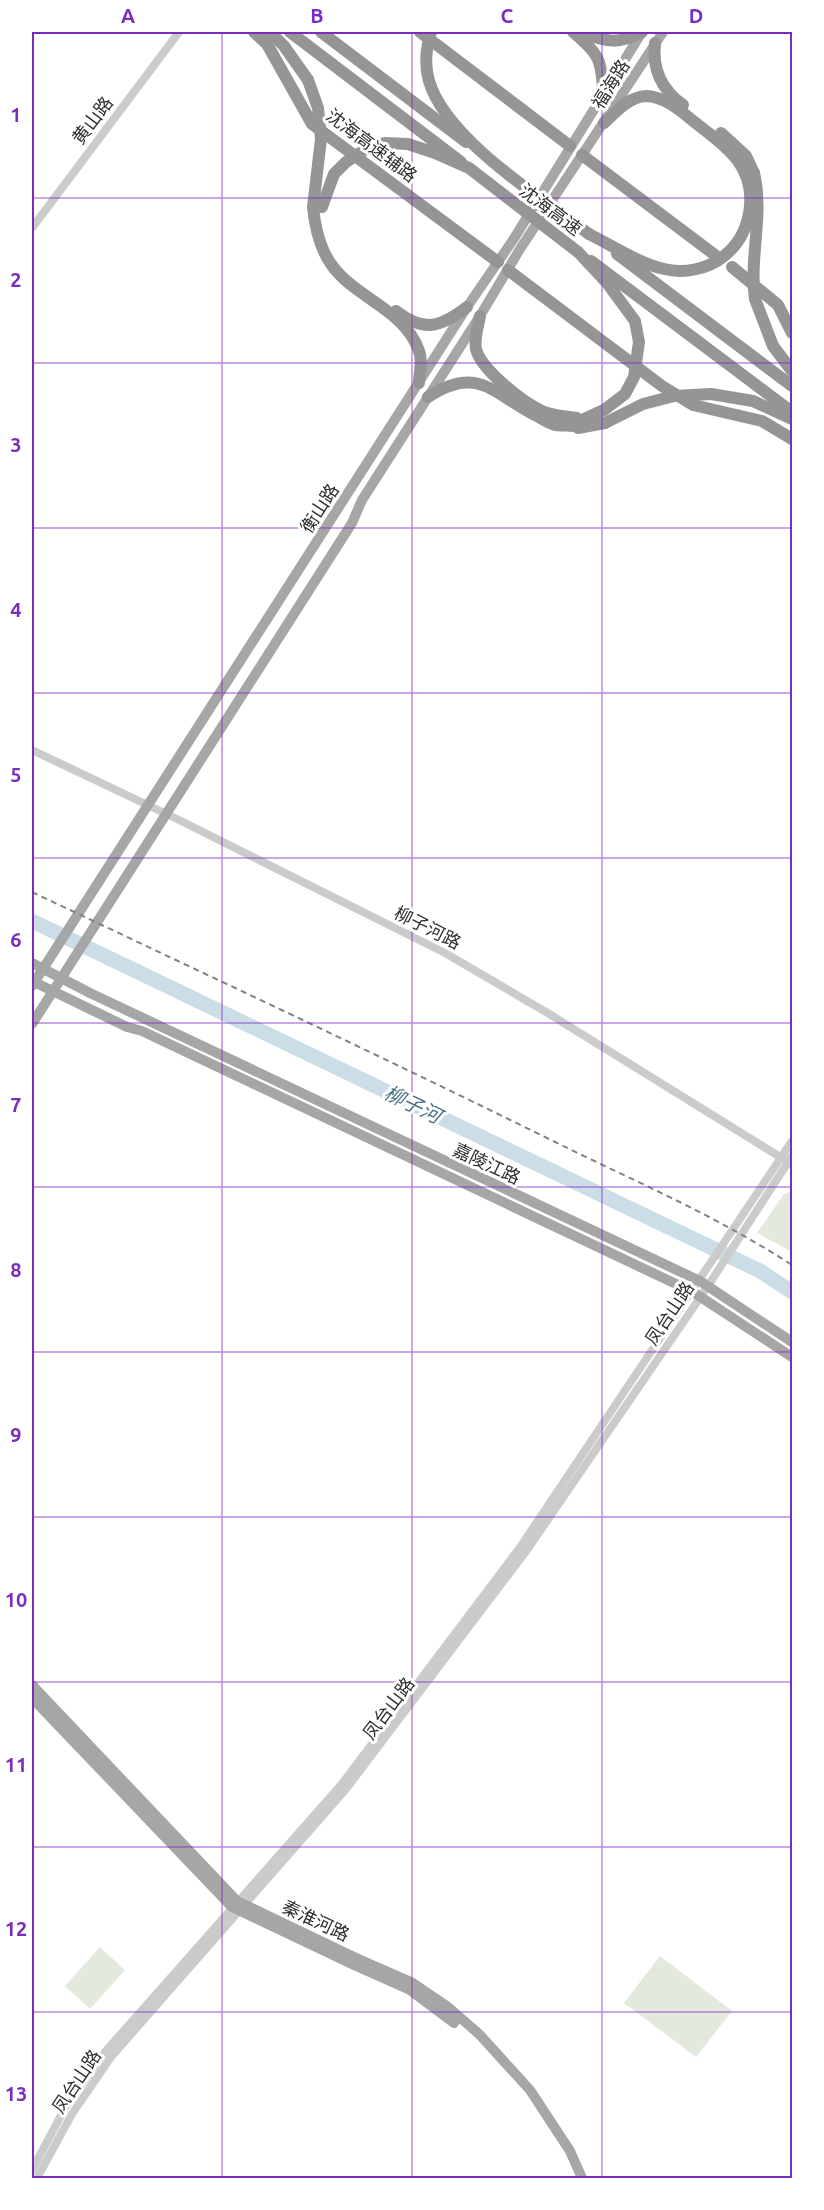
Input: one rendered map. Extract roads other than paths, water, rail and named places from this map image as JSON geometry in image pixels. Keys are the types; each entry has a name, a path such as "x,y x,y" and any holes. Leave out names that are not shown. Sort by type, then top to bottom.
{"highway":[{"name":"沈海高速辅路","path":"254,32 267,44 312,124 498,262"},
{"path":"270,32 284,46 308,80 318,108 321,139 315,230 332,265 346,281 395,316 413,340 419,351 419,383"},
{"name":"沈海高速","path":"290,32 792,412"},
{"name":"沈海高速","path":"321,32 792,386"},
{"path":"420,32 570,146"},
{"path":"431,32 426,48 426,65 434,95 458,127 482,153"},
{"path":"573,32 588,44 597,57 602,67 603,92"},
{"path":"582,32 615,41 627,40 642,32"},
{"path":"655,43 655,63 666,88 678,101 735,144 746,156 754,173 758,200 753,251 755,299 773,346 792,371"},
{"path":"590,234 663,269 675,271 696,269 718,261 731,250 743,231 750,208 750,189 739,163 725,147 665,101 646,96 633,99 604,123"},
{"path":"467,307 436,326 425,325 404,317 341,267 327,245 318,207 334,174 346,162 366,149 385,143 408,144 469,168"},
{"path":"582,155 715,255"},
{"path":"480,316 476,348 482,363 494,375 542,411 561,417 584,419 604,410 625,394 634,377 639,342 636,321 608,283 578,252"},
{"path":"732,267 778,305 792,333"},
{"path":"508,270 662,386 693,405 762,421 792,439"},
{"path":"428,397 448,385 477,383 555,425 578,428 605,423 643,404 674,396 711,394 753,401 792,420"}],"main road":[{"name":"福海路","path":"592,113 642,32"},
{"name":"福海路","path":"61,977 351,522 362,500 508,270 663,32"},
{"name":"衡山路","path":"43,969 592,113"},
{"name":"嘉陵江路","path":"32,963 111,1003 704,1284 792,1342"},
{"path":"32,983 43,969"},
{"path":"32,1024 61,977"},
{"name":"嘉陵江路","path":"32,983 127,1027 142,1031 697,1294 792,1357"},
{"name":"秦淮河路","path":"32,1685 238,1906 411,1982 448,2007 479,2034 530,2090 570,2151 582,2178"},
{"name":"秦淮河路","path":"32,1698 238,1906 410,1990 445,2014 475,2040 525,2095 563,2154 574,2178"}],"street":[{"name":"黄山路","path":"32,228 179,32"},
{"name":"柳子河路","path":"32,750 445,953 789,1160"},
{"name":"凤台山路","path":"38,2178 72,2114 111,2057 341,1785 502,1572 789,1160 792,1141"},
{"name":"凤台山路","path":"32,2170 65,2108 105,2052 238,1906"}],"waterway":[{"name":"柳子河","path":"32,921 760,1271 792,1292"}],"railway":[{"path":"32,892 674,1199 734,1230 792,1265"}]}
